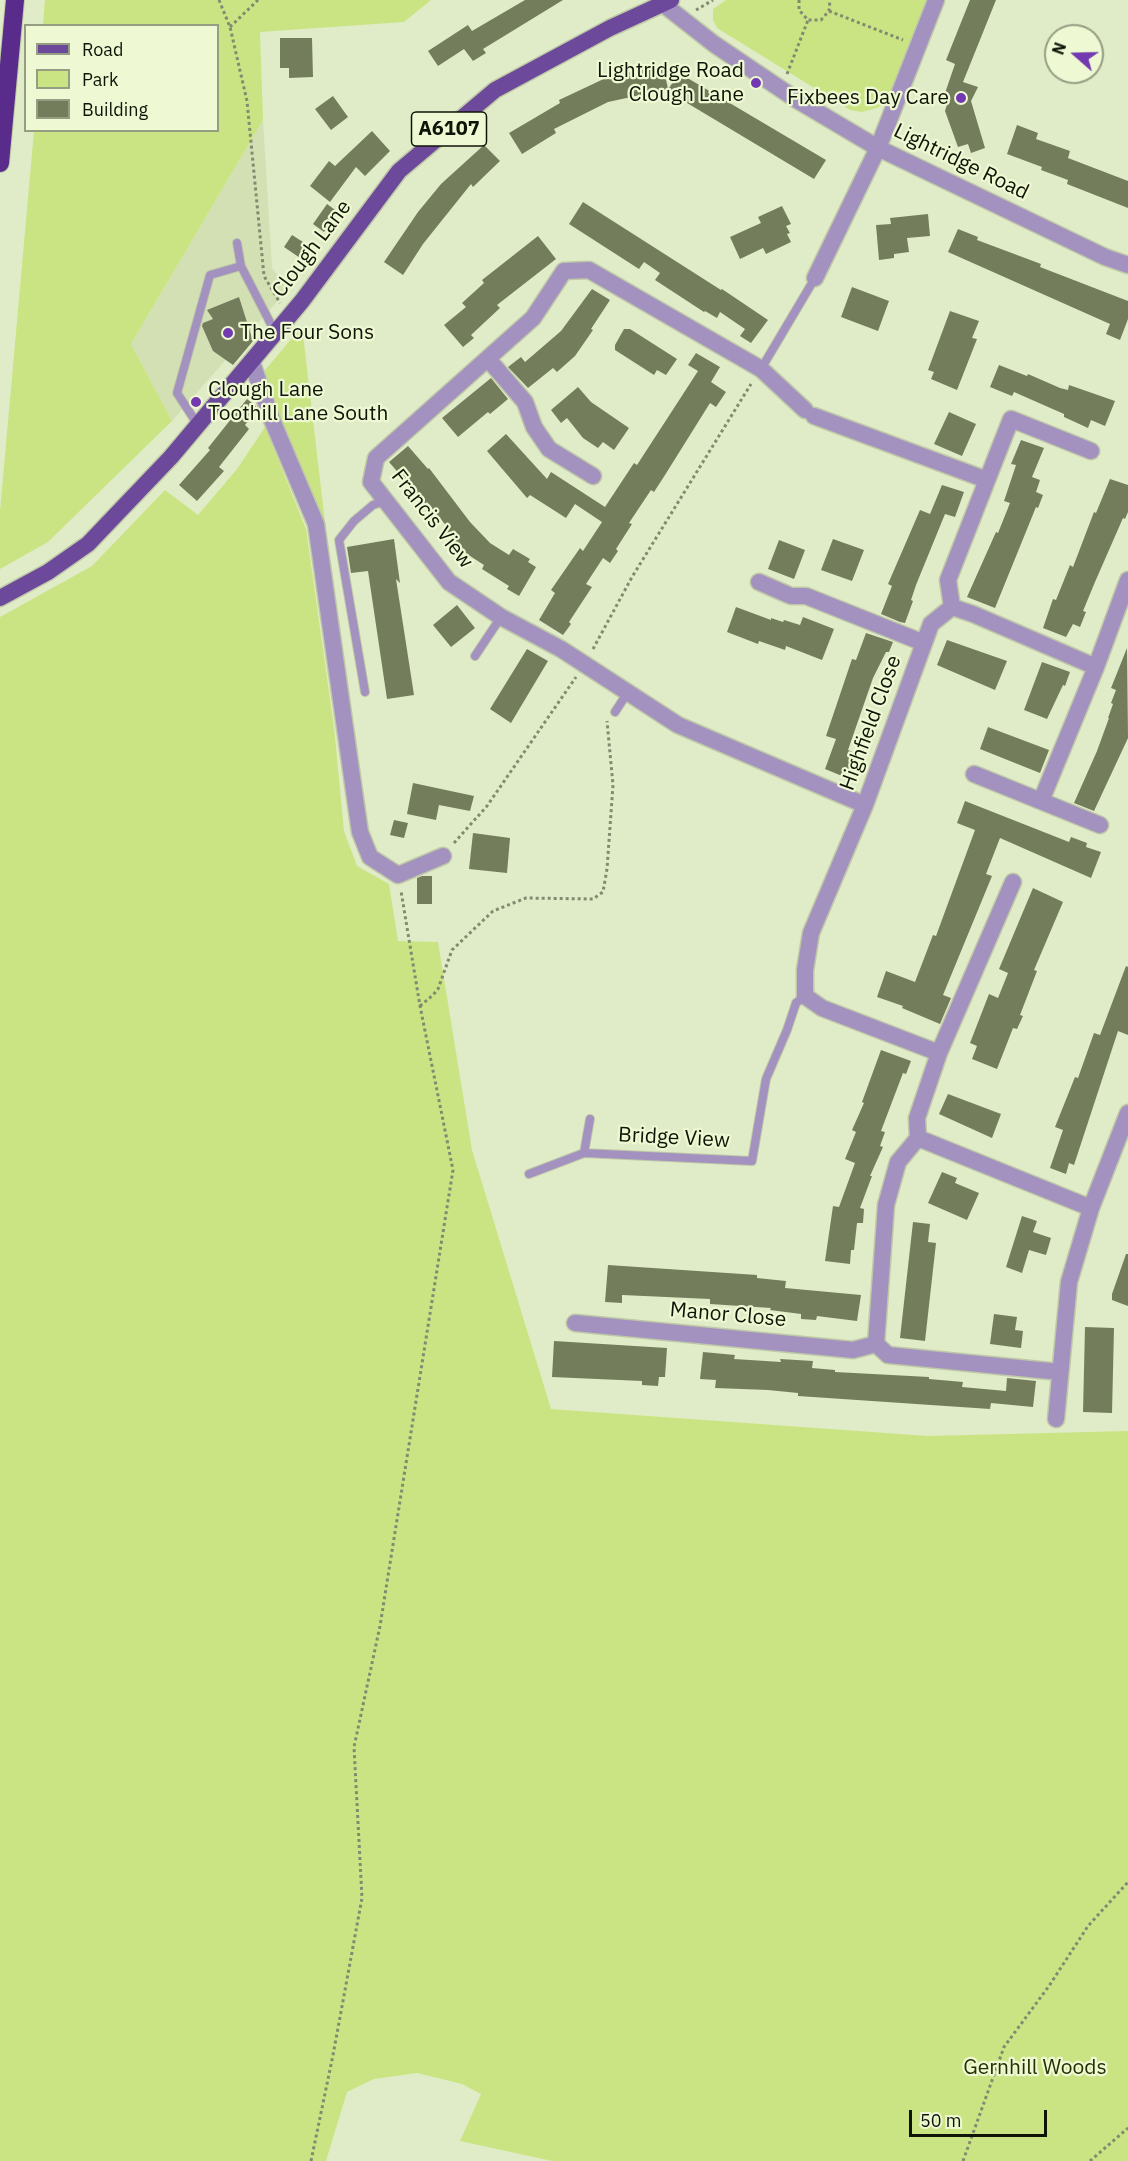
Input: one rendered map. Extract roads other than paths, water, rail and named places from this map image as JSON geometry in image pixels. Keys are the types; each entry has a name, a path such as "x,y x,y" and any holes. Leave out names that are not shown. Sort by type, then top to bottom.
{"highway":[{"path":"0,163 15,0"}],"main road":[{"name":"Clough Lane","path":"0,598 48,572 88,544 171,457 289,318 399,171 495,90 610,28 667,2"}],"street":[{"path":"815,278 878,148 936,0"},
{"name":"Lightridge Road","path":"667,2 714,44 781,89 878,148 1105,257 1128,265"},
{"name":"Francis View","path":"865,805 678,725 561,648 501,617 449,582 371,482 376,458 533,318 564,271 589,270 761,369 810,413 987,480"},
{"path":"488,359 525,402 534,427 549,449 593,476"},
{"path":"252,363 272,420 316,524 360,832 369,857 399,875 443,856"},
{"path":"1091,451 1011,419 948,580 952,607 1096,667"},
{"path":"1041,801 1096,667 1128,580"},
{"path":"759,582 791,596 806,596 924,643"},
{"name":"Highfield Close","path":"805,996 805,969 811,933 865,805 931,624 952,607"},
{"path":"974,774 1100,825"},
{"path":"1013,882 939,1053 917,1118 918,1138 898,1162 886,1205 876,1344 888,1355 1060,1372"},
{"path":"805,996 822,1008 939,1053"},
{"path":"1056,1419 1069,1282 1090,1208 1128,1113"},
{"path":"918,1138 1090,1208"},
{"name":"Manor Close","path":"575,1323 853,1350 876,1344"}],"lane":[{"path":"237,243 241,266 276,334"},
{"path":"198,425 177,393 210,275 241,266"},
{"path":"761,369 815,278"},
{"path":"365,692 339,540 354,521 373,506 385,501"},
{"path":"476,656 501,617"},
{"path":"615,712 628,692"},
{"name":"Bridge View","path":"529,1174 585,1153 752,1161 766,1079 796,1003 805,996"},
{"path":"585,1153 590,1119"}],"place":[{"name":"Lightridge Road Clough Lane","path":"756,83"},
{"name":"Fixbees Day Care","path":"961,98"},
{"name":"The Four Sons","path":"228,333"},
{"name":"Clough Lane Toothill Lane South","path":"196,402"}],"park label":[{"name":"Gernhill Woods","path":"1035,2068"}]}
